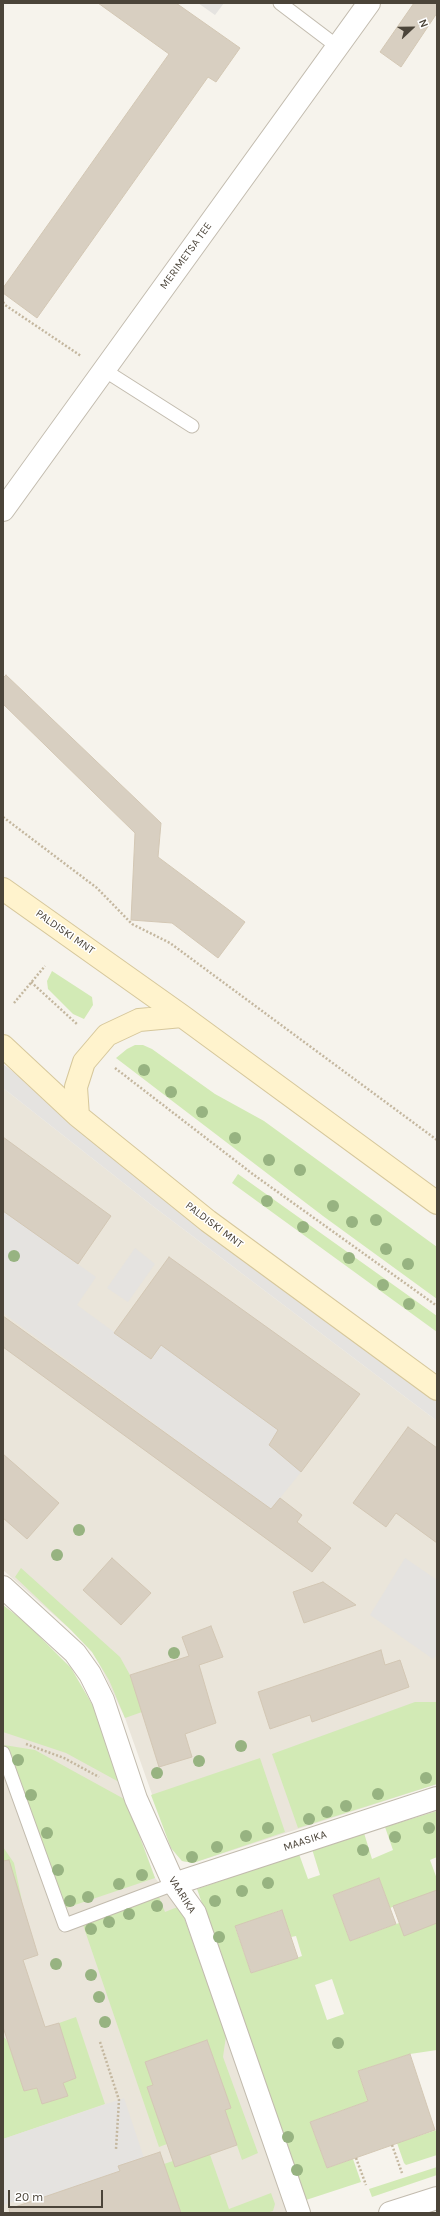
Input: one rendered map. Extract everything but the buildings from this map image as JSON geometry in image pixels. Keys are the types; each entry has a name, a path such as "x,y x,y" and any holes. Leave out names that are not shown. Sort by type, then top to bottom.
{"main road":[{"name":"PALDISKI MNT","path":"3,889 182,1016 437,1203"},
{"path":"78,1116 76,1087 84,1062 107,1035 139,1020 182,1016"},
{"name":"PALDISKI MNT","path":"3,1046 78,1116 208,1221 437,1389"}],"street":[{"name":"MERIMETSA TEE","path":"3,510 369,3"},
{"name":"VAARIKA","path":"3,1587 75,1653 90,1674 103,1700 136,1799 174,1884 195,1913 298,2213"},
{"name":"MAASIKA","path":"174,1884 437,1798"},
{"path":"403,2211 437,2198"}],"lane":[{"path":"280,3 338,47"},
{"path":"104,370 192,426"},
{"path":"3,1753 65,1925 174,1884"}],"path":[{"path":"3,302 11,309 104,370"},
{"path":"3,817 97,888 132,924 170,943 437,1140"},
{"path":"14,1003 45,966"},
{"path":"31,982 98,1044 112,1065 254,1175 437,1306"},
{"path":"24,1744 64,1758 136,1799"},
{"path":"100,2042 119,2100 116,2149"},
{"path":"392,2145 402,2173"},
{"path":"356,2158 366,2185"}],"shaded area":[{"path":"198,3 224,3 215,15"},
{"path":"3,1064 437,1393 437,1421 154,1207 3,1088"},
{"path":"3,1088 154,1207 437,1421 437,1784 193,1863 182,1861 171,1848 125,1718 100,1665 92,1652 71,1630 3,1570"},
{"path":"3,1211 96,1277 77,1305 151,1359 161,1345 278,1430 269,1445 301,1472 271,1509 3,1313"},
{"path":"135,1248 155,1264 128,1302 107,1288"},
{"path":"405,1558 437,1580 437,1654 433,1659 370,1615"},
{"path":"3,1605 71,1668 93,1706 155,1878 180,1906 226,2036 246,2084 288,2213 3,2213"},
{"path":"124,2098 144,2158 118,2166 120,2171 36,2200 35,2195 3,2205 3,2139"}],"green space":[{"path":"52,971 92,997 93,1005 84,1019 73,1014 48,989 47,981"},
{"path":"135,1045 143,1045 152,1049 215,1094 264,1121 437,1247 437,1299 323,1216 116,1058 127,1049"},
{"path":"238,1174 437,1316 437,1332 232,1183"},
{"path":"21,1568 120,1657 130,1675 142,1712 125,1718 109,1680 92,1652 15,1577"},
{"path":"3,1605 25,1622 71,1668 93,1706 119,1782 66,1753 3,1732"},
{"path":"415,1702 437,1702 437,1784 298,1828 272,1754"},
{"path":"4,1745 35,1750 126,1800 155,1878 63,1909"},
{"path":"260,1758 285,1832 193,1863 182,1861 171,1848 151,1795"},
{"path":"437,1811 437,1857 430,1860 437,1879 437,2050 410,2054 358,2071 368,2101 310,2122 327,2168 353,2159 361,2182 306,2200 197,1889 299,1854 308,1879 320,1875 312,1849 364,1833 372,1859 393,1850 385,1827","holes":["379,1878 390,1908 411,1900 399,1923 350,1941 333,1895","281,1910 291,1937 296,1936 302,1956 251,1973 235,1927","332,1979 344,2014 327,2020 315,1985"]},
{"path":"3,1847 14,1863 22,1901 9,1905 3,1891"},
{"path":"159,1897 165,1912 180,1906 226,2036 223,2057 258,2153 242,2160 225,2110 231,2108 207,2040 145,2062 153,2085 147,2087 167,2144 159,2147 83,1925"},
{"path":"76,2017 105,2104 3,2139 3,2036 8,2042 24,2091 37,2088 42,2104 67,2096 63,2083 76,2078 59,2023"},
{"path":"437,2130 437,2155 406,2165 397,2143"},
{"path":"208,2149 229,2209 271,2193 275,2204 273,2211 266,2213 181,2213 164,2164"},
{"path":"437,2167 437,2175 372,2197 369,2189"}]}
